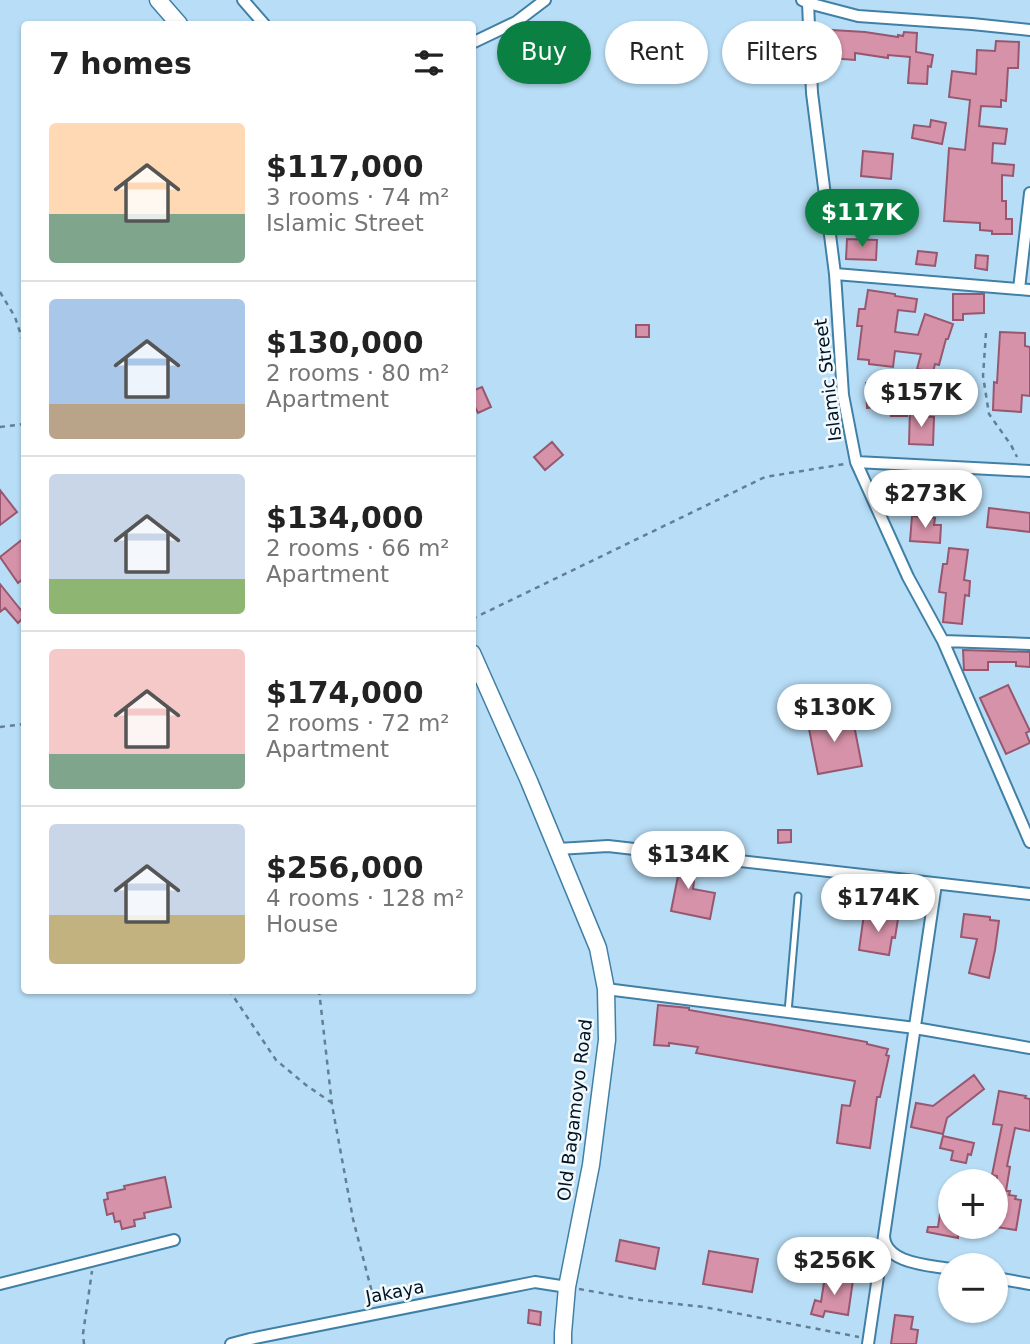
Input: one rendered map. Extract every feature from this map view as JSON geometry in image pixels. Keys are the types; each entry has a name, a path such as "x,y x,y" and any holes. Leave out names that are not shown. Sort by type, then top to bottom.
{"street":[{"path":"158,0 176,21"},
{"path":"243,0 261,21"},
{"path":"476,41 516,22 545,0"},
{"name":"Islamic Street","path":"1030,30 858,16 805,2 812,93 835,274 844,395 856,462 908,577 943,641 1030,842"},
{"path":"835,274 1024,290 1030,193"},
{"path":"856,462 1027,470"},
{"path":"943,641 1030,644"},
{"name":"Old Bagamoyo Road","path":"476,662 598,948 606,989 607,1040 591,1165 567,1287 563,1344"},
{"path":"558,849 608,846 1030,894"},
{"path":"869,1341 936,884"},
{"path":"606,989 915,1028 1030,1048"},
{"path":"884,1230 884,1241 897,1257 938,1267"},
{"path":"0,1284 174,1241"},
{"path":"1008,1280 1030,1284"},
{"name":"Jakaya","path":"231,1344 272,1339 377,1314 535,1282 567,1287"}],"lane":[{"path":"788,1012 798,896"}],"path":[{"path":"0,292 15,317 21,335"},
{"path":"986,333 983,376 989,415 1027,470"},
{"path":"0,427 21,424"},
{"path":"476,617 765,477 856,462"},
{"path":"0,727 21,724"},
{"path":"232,994 276,1059 332,1103"},
{"path":"319,994 332,1103 351,1207 377,1314"},
{"path":"84,1344 93,1261"},
{"path":"567,1287 641,1300 704,1307 869,1341"}],"building":[{"path":"842,31 898,37 903,36 904,32 917,33 916,52 933,55 931,67 928,66 927,84 908,83 910,57 888,55 888,58 855,53 855,60 842,59"},
{"path":"996,41 1019,42 1018,68 1008,68 1006,101 1001,100 1001,107 981,106 979,126 1007,129 1005,144 993,143 992,163 1014,165 1013,176 1002,175 1002,201 1006,201 1006,219 1012,219 1012,234 992,234 992,231 980,230 980,223 944,221 949,148 965,150 970,100 949,97 952,71 976,74 977,50 995,51"},
{"path":"931,120 946,123 942,144 912,138 914,125 930,127"},
{"path":"863,151 893,154 891,179 861,176"},
{"path":"847,239 877,240 876,260 846,259"},
{"path":"918,251 937,253 935,266 916,264"},
{"path":"976,255 988,256 987,270 975,268"},
{"path":"868,290 917,299 915,312 898,310 895,332 918,335 925,314 953,324 939,365 935,364 933,372 917,369 921,354 895,351 893,367 869,364 869,360 858,359 862,326 857,326 859,309 865,309"},
{"path":"953,294 984,294 984,313 963,314 963,320 953,320"},
{"path":"636,325 649,325 649,337 636,337"},
{"path":"1000,332 1025,333 1025,346 1030,347 1030,396 1022,395 1021,412 993,410"},
{"path":"866,383 902,383 902,399 906,399 907,416 891,416 891,412 880,412 880,407 867,408"},
{"path":"482,387 491,407 478,413 476,409 476,389"},
{"path":"910,409 922,410 922,416 934,417 933,445 909,444"},
{"path":"552,442 563,455 545,470 534,457"},
{"path":"0,490 17,512 0,525"},
{"path":"989,508 1030,513 1030,532 987,527"},
{"path":"912,516 935,518 934,525 941,525 940,543 910,541"},
{"path":"21,540 21,580 18,583 0,557"},
{"path":"949,548 968,550 964,580 970,581 969,596 965,595 962,624 943,622 946,593 939,592 943,564 947,564"},
{"path":"0,584 21,610 21,620 18,623 5,608 0,612"},
{"path":"963,650 1030,652 1030,667 1016,666 1016,662 988,662 988,670 964,670"},
{"path":"1008,685 1030,731 1026,733 1030,743 1006,754 980,698"},
{"path":"822,710 825,725 853,720 862,766 818,774 809,729 812,728 809,712"},
{"path":"778,830 791,830 791,842 778,843"},
{"path":"662,860 696,865 693,889 715,893 710,919 671,911 678,876 660,873"},
{"path":"864,914 898,919 889,955 859,950"},
{"path":"964,914 990,917 990,920 999,921 989,978 969,973 977,939 961,937"},
{"path":"658,1005 689,1008 867,1042 888,1049 886,1055 889,1056 880,1097 877,1097 870,1148 837,1143 842,1105 850,1106 855,1081 696,1053 698,1047 669,1043 669,1046 654,1045"},
{"path":"974,1075 984,1089 947,1118 943,1134 911,1127 916,1103 933,1106"},
{"path":"999,1091 1030,1099 1030,1131 1015,1128 1007,1166 1010,1167 1008,1179 1008,1169 993,1169 1002,1125 993,1124"},
{"path":"943,1136 974,1143 966,1163 951,1160 953,1151 940,1148"},
{"path":"165,1177 171,1207 144,1213 145,1218 134,1220 135,1226 122,1229 120,1221 115,1222 113,1213 107,1215 104,1200 108,1199 107,1193 125,1189 124,1186"},
{"path":"1008,1191 1009,1195 1021,1200 1016,1230 1008,1229"},
{"path":"928,1227 938,1227 938,1234 927,1232"},
{"path":"620,1240 659,1248 655,1269 616,1261"},
{"path":"709,1251 758,1259 752,1292 703,1284"},
{"path":"825,1276 853,1280 848,1315 825,1311 823,1317 811,1314 815,1300 821,1302"},
{"path":"529,1310 541,1312 540,1325 528,1323"},
{"path":"895,1315 913,1317 911,1329 918,1330 916,1344 891,1344"}]}
